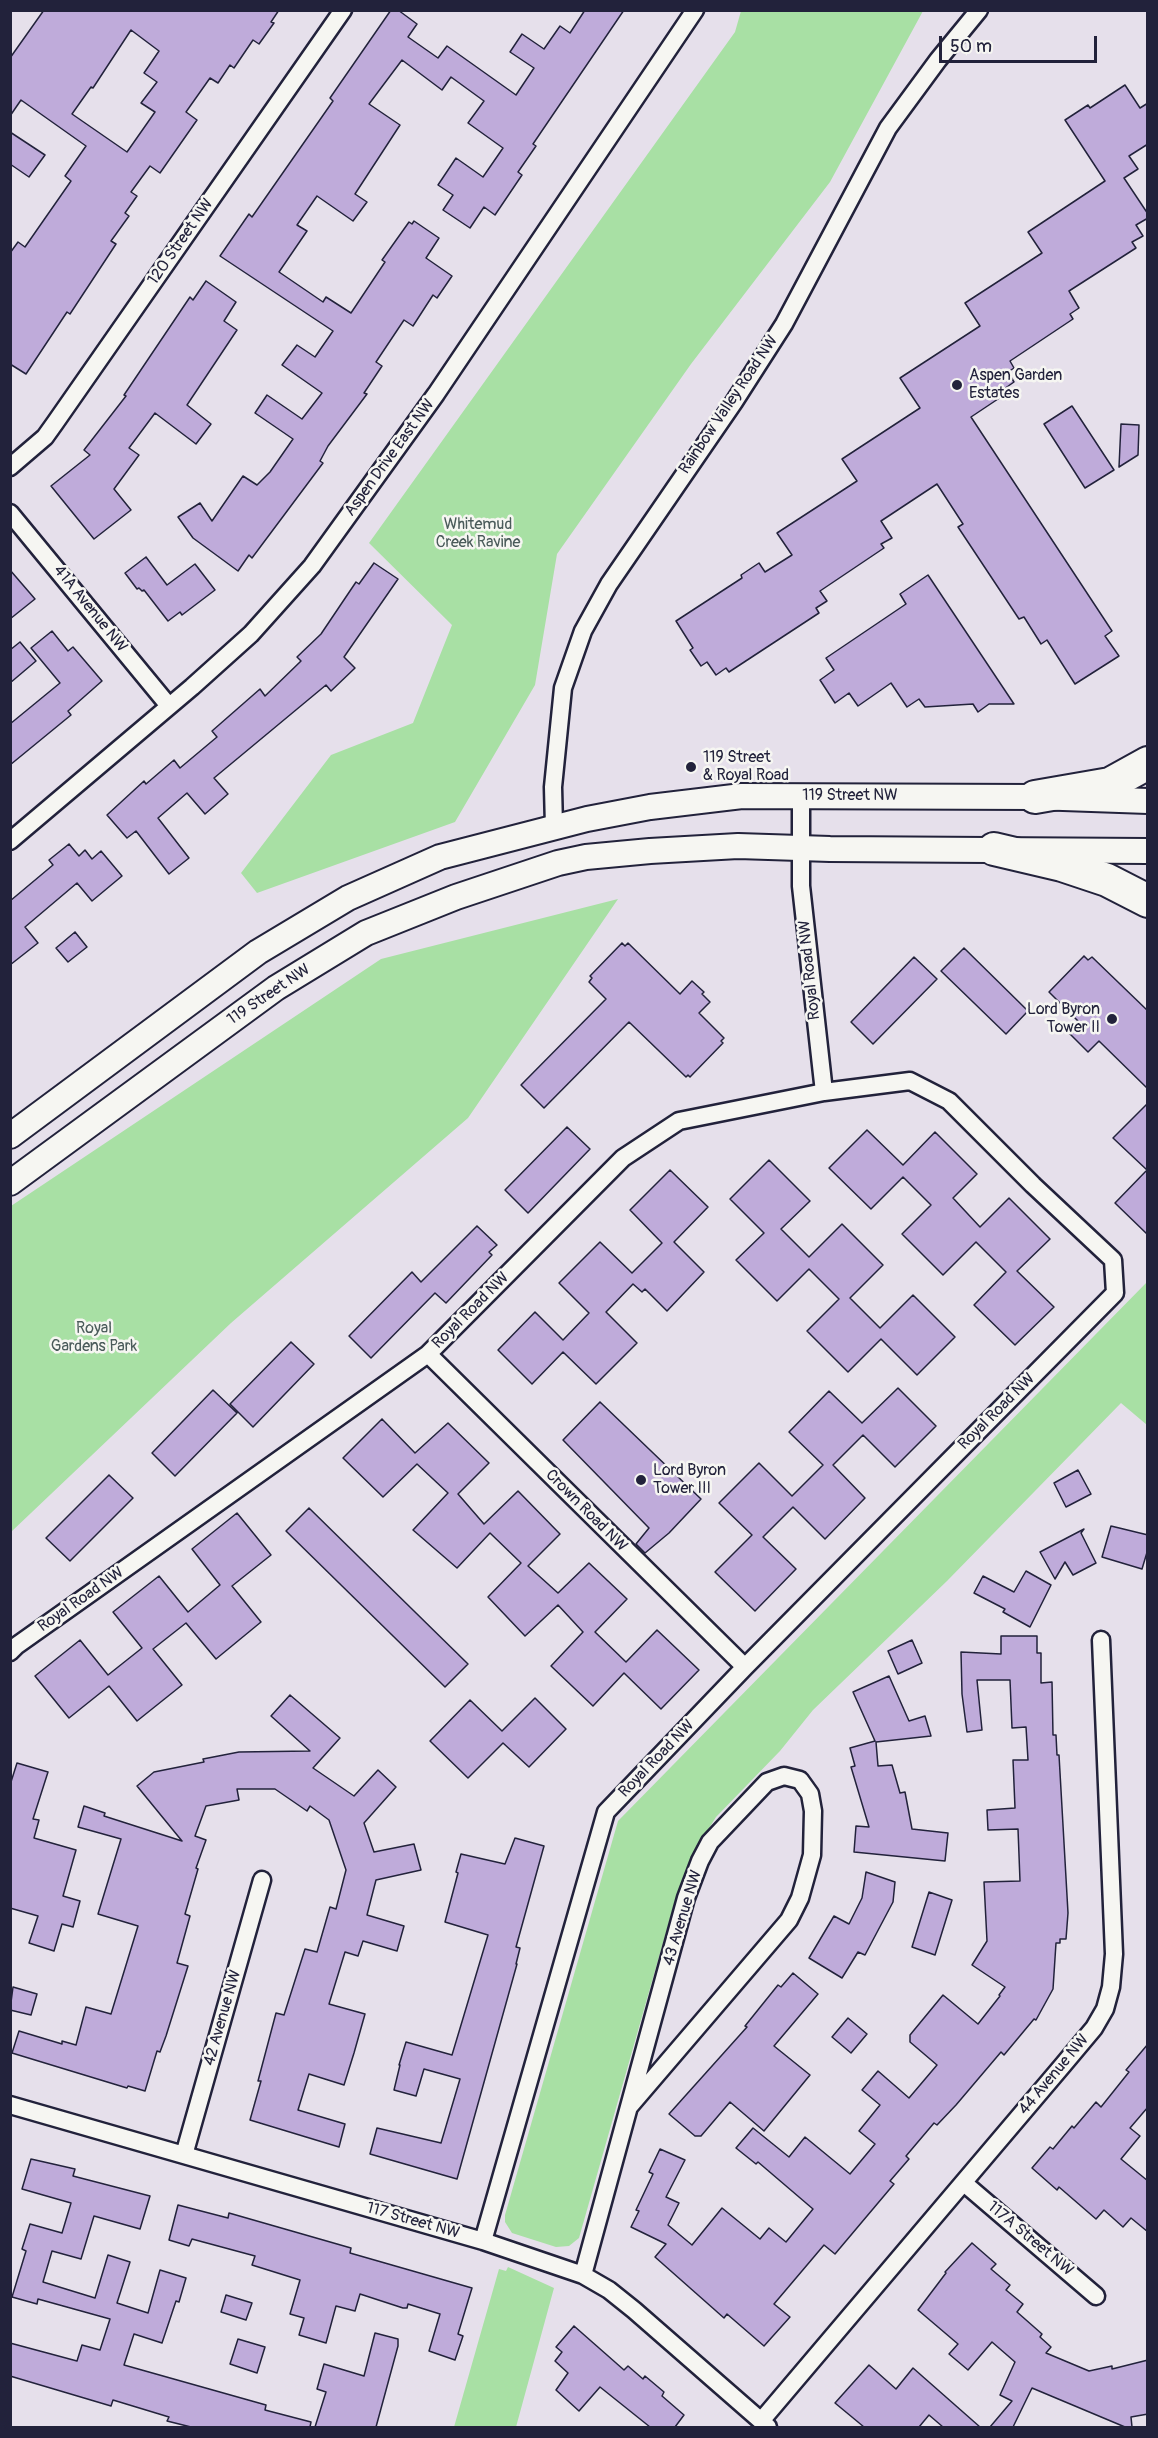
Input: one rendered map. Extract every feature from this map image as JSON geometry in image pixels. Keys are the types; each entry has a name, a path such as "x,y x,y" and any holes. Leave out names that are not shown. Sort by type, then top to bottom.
{"highway":[{"path":"1035,798 1110,784 1148,763"},
{"path":"994,849 1107,880 1148,901"}],"main road":[{"name":"119 Street NW","path":"10,1136 258,952 348,898 440,857 554,827 650,807 742,796 1148,801"},
{"path":"554,827 558,863"},
{"name":"119 Street NW","path":"10,1183 276,988 366,933 456,897 558,863 586,857 738,846 1148,851"}],"street":[{"name":"120 Street NW","path":"10,467 50,430 343,10"},
{"name":"Aspen Drive East NW","path":"10,841 251,634 312,566 436,394 695,10"},
{"name":"Rainbow Valley Road NW","path":"554,827 553,787 564,688 583,631 609,584 734,402 784,324 888,128 938,60 979,10"},
{"name":"41A Avenue NW","path":"10,513 169,706"},
{"name":"Royal Road NW","path":"801,795 801,886 824,1092"},
{"name":"Royal Road NW","path":"10,1652 428,1354 630,1153 679,1121 824,1092 910,1081 949,1101 1033,1185 1113,1260 1115,1293 745,1667 606,1812 600,1825 483,2241"},
{"name":"Crown Road NW","path":"428,1354 745,1667"},
{"name":"44 Avenue NW","path":"765,2424 1094,2028 1109,1999 1114,1954 1101,1640"},
{"name":"43 Avenue NW","path":"583,2275 686,1898 700,1861 710,1842 767,1782 784,1776 800,1780 810,1794 813,1811 812,1855 800,1898 789,1920 629,2107"},
{"name":"42 Avenue NW","path":"183,2155 262,1881"},
{"name":"117 Street NW","path":"10,2105 483,2241 583,2275 609,2290 634,2310 765,2424"},
{"name":"117A Street NW","path":"964,2183 1096,2296"}],"green space":[{"name":"Whitemud Creek Ravine","path":"741,11 923,11 830,182 691,364 557,554 535,685 455,822 257,893 241,873 331,755 413,723 452,625 369,543 735,32"},
{"name":"Royal Gardens Park","path":"618,899 468,1118 231,1323 11,1532 11,1206 381,959"},
{"path":"1147,1282 1147,1425 1121,1403 947,1581 813,1710 780,1751 716,1817 690,1859 672,1911 579,2238 569,2246 556,2247 512,2233 505,2222 505,2215 618,1821"},
{"path":"508,2267 554,2288 516,2427 454,2427 499,2269 506,2271"}],"building":[{"path":"44,10 279,10 271,22 274,23 259,44 253,40 234,68 230,65 218,83 210,78 186,112 197,120 160,173 150,166 131,192 137,196 125,213 129,216 111,241 116,244 70,314 67,312 26,374 10,364 10,253 18,242 25,247 71,181 65,176 86,146 21,100 10,116 10,58","holes":["131,30 159,51 144,73 157,82 141,103 155,112 127,152 72,114 91,87 93,88"]},
{"path":"391,10 398,10 417,24 408,37 438,58 447,46 516,95 534,68 510,52 522,34 544,49 560,26 570,33 585,10 624,10 533,144 536,146 518,172 522,175 495,215 484,207 470,228 443,210 453,195 438,185 456,158 483,177 503,148 468,123 484,101 451,77 442,90 402,60 369,104 400,125 355,194 367,202 353,221 317,196 297,225 307,231 279,272 323,302 326,297 351,313 385,262 382,260 409,222 412,224 414,221 439,238 426,258 452,276 437,298 433,295 413,326 404,320 376,362 382,366 364,393 367,394 328,446 320,461 323,463 252,558 249,555 238,571 193,538 178,517 200,503 212,521 243,476 257,485 270,472 293,439 255,413 267,395 302,419 322,393 282,365 297,345 315,357 333,331 220,256 249,214 252,217 333,101 330,98"},
{"name":"Aspen Garden Estates","path":"1125,85 1140,108 1148,103 1148,144 1129,156 1138,169 1124,178 1148,214 1148,218 1136,225 1143,236 1132,242 1136,248 1069,291 1079,308 1070,314 1073,319 1010,361 1014,368 1008,372 1014,382 1004,389 1007,393 971,417 1112,631 1105,636 1119,656 1075,684 1047,640 1041,644 1024,617 1019,619 958,527 963,524 937,484 881,521 892,538 881,544 884,548 820,591 827,601 816,608 819,613 729,672 726,668 716,675 707,662 701,666 690,650 693,648 676,621 742,578 741,575 759,563 765,572 792,555 777,533 857,481 842,459 920,408 900,378 980,326 965,303 1042,253 1028,232 1105,181 1065,120 1088,105 1090,108"},
{"path":"10,132 45,155 29,177 10,164"},
{"path":"206,281 236,302 224,321 237,330 187,405 211,424 196,444 155,413 129,448 139,455 114,489 131,510 94,539 51,486 90,455 84,450 126,396 124,395 190,297 193,300"},
{"path":"1072,406 1114,470 1085,488 1044,424"},
{"path":"1121,424 1139,425 1138,455 1119,467"},
{"path":"146,557 167,585 195,564 215,590 182,615 180,612 168,621 144,590 137,589 125,573"},
{"path":"374,563 398,579 344,657 355,668 331,691 326,685 214,778 228,794 205,814 187,793 158,818 189,858 169,874 136,831 127,838 107,815 144,781 146,784 174,760 180,768 217,737 212,731 260,689 265,696 301,661 297,657 321,634 356,582 359,584"},
{"path":"10,570 35,599 10,619"},
{"path":"928,575 1014,704 989,704 978,712 973,704 925,707 919,699 907,707 891,683 858,706 849,693 835,703 820,680 834,670 826,658 906,604 900,594"},
{"path":"52,631 68,651 73,647 102,681 68,711 71,715 10,765 10,724 60,683 31,648"},
{"path":"20,642 36,661 10,683 10,650"},
{"path":"69,844 79,856 85,850 92,859 101,851 122,876 92,901 77,883 25,927 38,943 10,965 10,901 53,865 49,860"},
{"path":"75,932 87,947 68,962 56,948"},
{"path":"622,943 625,946 628,943 680,994 692,981 704,992 702,994 710,1002 699,1013 724,1038 721,1041 723,1043 690,1077 688,1075 686,1077 629,1022 544,1108 521,1085 606,999 589,982 592,978 590,976"},
{"path":"964,948 1028,1011 1006,1034 941,971"},
{"name":"Lord Byron Tower II","path":"1084,956 1088,960 1092,957 1148,1011 1148,1089 1099,1041 1088,1052 1068,1032 1078,1021 1049,992"},
{"path":"914,957 937,979 873,1044 851,1022"},
{"path":"1148,1103 1148,1235 1115,1203 1147,1170 1113,1138"},
{"path":"567,1127 590,1149 528,1213 505,1190"},
{"path":"867,1130 903,1165 935,1132 977,1174 953,1198 980,1227 1009,1198 1050,1239 1017,1271 1054,1307 1015,1345 974,1305 1006,1272 976,1242 943,1275 902,1234 931,1205 903,1177 871,1209 829,1168"},
{"path":"769,1160 810,1201 781,1229 809,1257 842,1224 883,1265 850,1298 880,1328 913,1295 955,1337 917,1375 881,1339 848,1372 807,1331 839,1299 809,1269 777,1301 736,1260 764,1233 730,1199"},
{"path":"670,1170 708,1207 674,1242 704,1272 667,1311 645,1289 642,1292 633,1284 606,1312 637,1343 596,1384 563,1352 532,1384 498,1350 535,1312 563,1340 589,1313 559,1283 600,1242 632,1273 662,1243 630,1210"},
{"path":"477,1226 497,1245 489,1252 492,1255 446,1303 435,1293 371,1358 349,1336 412,1272 421,1282"},
{"path":"291,1342 314,1364 253,1427 230,1404"},
{"path":"898,1388 936,1426 895,1467 863,1435 833,1465 865,1498 825,1539 793,1507 763,1537 796,1569 755,1611 715,1572 752,1535 719,1503 759,1463 792,1496 823,1465 789,1432 829,1391 862,1423"},
{"path":"213,1390 237,1413 175,1476 152,1453"},
{"name":"Lord Byron Tower III","path":"600,1402 701,1499 669,1533 645,1553 636,1544 649,1528 563,1440"},
{"path":"382,1419 415,1453 448,1423 489,1463 458,1494 484,1524 518,1491 560,1534 528,1566 558,1593 589,1563 627,1599 595,1632 626,1662 657,1630 699,1670 661,1709 624,1673 593,1706 551,1666 583,1632 558,1605 525,1636 488,1597 521,1563 490,1533 457,1568 413,1530 448,1493 417,1464 383,1497 343,1458"},
{"path":"1078,1470 1091,1494 1066,1507 1054,1483"},
{"path":"109,1475 133,1498 70,1561 46,1538"},
{"path":"309,1508 468,1664 445,1687 286,1531"},
{"path":"237,1513 271,1555 232,1586 261,1622 216,1659 186,1623 153,1649 182,1685 137,1721 109,1686 69,1718 35,1676 80,1640 108,1675 142,1648 113,1612 159,1576 188,1612 220,1585 192,1549"},
{"path":"1111,1526 1148,1535 1148,1549 1142,1569 1102,1557"},
{"path":"1084,1529 1081,1533 1096,1563 1073,1575 1065,1562 1055,1579 1040,1552"},
{"path":"1026,1571 1051,1585 1030,1627 1003,1612 1005,1609 974,1593 983,1576 1014,1592"},
{"path":"1001,1636 1037,1636 1037,1653 1041,1653 1041,1683 1052,1682 1053,1735 1056,1735 1057,1755 1059,1755 1068,1913 1066,1939 1060,1939 1060,1943 1056,1943 1053,1989 1036,2020 1034,2019 1004,2055 1001,2052 956,2105 937,2125 934,2123 906,2156 909,2159 890,2181 894,2184 835,2254 824,2245 774,2304 790,2317 764,2346 727,2314 724,2318 655,2257 666,2244 631,2227 639,2211 636,2210 653,2174 649,2172 660,2149 685,2160 666,2197 679,2203 668,2225 692,2245 722,2208 760,2239 769,2228 786,2242 813,2209 758,2162 756,2164 736,2148 753,2128 789,2157 805,2137 850,2174 875,2144 859,2131 880,2105 862,2090 878,2071 909,2098 937,2065 910,2042 910,2035 943,1995 978,2024 1000,1996 1005,1987 972,1965 987,1941 984,1882 1020,1881 1018,1829 988,1830 987,1810 1015,1808 1013,1760 1028,1760 1026,1727 1012,1728 1010,1680 977,1680 982,1730 967,1732 962,1694 961,1652 1001,1654"},
{"path":"912,1640 922,1663 898,1674 888,1651"},
{"path":"889,1676 909,1721 925,1716 931,1736 876,1742 878,1766 892,1765 900,1793 905,1792 912,1829 948,1833 945,1861 854,1852 856,1826 869,1827 851,1767 855,1766 850,1748 875,1741 853,1692"},
{"path":"290,1695 340,1738 313,1768 354,1796 378,1770 396,1787 364,1823 374,1852 414,1844 421,1870 376,1880 367,1915 404,1926 397,1951 363,1941 358,1956 345,1952 329,2004 365,2014 354,2053 344,2085 309,2074 298,2110 345,2124 339,2147 250,2120 276,2013 284,2015 305,1949 317,1952 330,1907 336,1909 346,1870 329,1820 310,1806 307,1811 275,1789 237,1789 239,1800 206,1806 195,1836 206,1840 196,1868 198,1869 185,1914 190,1916 177,1963 188,1966 166,2036 160,2052 157,2051 145,2091 128,2086 127,2088 12,2053 19,2031 62,2044 62,2041 76,2045 86,2007 111,2014 138,1926 98,1914 121,1839 78,1827 84,1806 105,1813 104,1816 182,1841 137,1786 154,1772 204,1762 203,1759 239,1752 310,1751 271,1716"},
{"path":"535,1698 566,1729 529,1767 503,1743 468,1778 430,1741 470,1700 502,1731"},
{"path":"17,1763 48,1772 33,1819 39,1820 34,1838 76,1850 63,1896 80,1901 73,1927 62,1924 54,1951 29,1943 38,1916 10,1908 10,1785"},
{"path":"515,1838 544,1846 516,1947 520,1948 517,1964 457,2179 370,2154 377,2128 441,2143 460,2079 424,2069 416,2096 394,2090 399,2065 406,2042 452,2055 488,1935 445,1922 461,1854 505,1864"},
{"path":"866,1872 895,1882 893,1902 865,1955 858,1952 842,1978 809,1958 834,1916 849,1924 862,1898"},
{"path":"929,1892 952,1900 935,1955 912,1947"},
{"path":"793,1973 818,1994 774,2046 810,2075 764,2131 730,2102 701,2136 695,2136 669,2114 747,2027 745,2026 778,1985 781,1987"},
{"path":"13,1987 37,1994 31,2015 10,2010"},
{"path":"848,2018 867,2034 851,2053 832,2037"},
{"path":"1148,2044 1148,2107 1130,2128 1140,2136 1121,2159 1148,2181 1148,2232 1131,2218 1123,2227 1104,2210 1096,2219 1059,2187 1057,2190 1032,2168 1050,2147 1053,2149 1072,2126 1074,2128 1096,2102 1101,2107 1129,2072 1126,2070"},
{"path":"31,2159 75,2169 73,2176 150,2196 140,2229 94,2216 81,2259 52,2251 43,2282 95,2298 108,2255 130,2262 117,2303 148,2313 160,2270 186,2278 162,2343 134,2334 124,2365 266,2405 265,2410 311,2422 310,2427 191,2427 167,2421 169,2417 113,2400 111,2406 10,2376 10,2343 77,2361 82,2345 100,2350 110,2319 38,2299 37,2304 12,2297 26,2251 22,2249 30,2224 62,2233 71,2203 22,2189"},
{"path":"178,2205 228,2218 229,2213 351,2248 350,2253 472,2288 458,2334 463,2336 455,2360 429,2351 440,2314 408,2304 407,2308 403,2308 360,2294 355,2311 336,2306 326,2343 299,2335 304,2318 290,2314 300,2280 252,2265 255,2256 192,2239 189,2246 169,2240"},
{"path":"972,2243 996,2264 991,2269 1010,2285 1006,2290 1023,2304 1017,2312 1042,2334 1040,2337 1051,2347 1046,2353 1089,2371 1112,2366 1112,2369 1148,2360 1148,2414 1131,2417 1132,2427 1125,2427 1032,2388 1013,2427 990,2427 1012,2401 1000,2395 1015,2362 992,2342 968,2370 949,2354 958,2344 918,2310 945,2272"},
{"path":"226,2295 252,2303 246,2320 221,2312"},
{"path":"574,2326 624,2370 628,2366 643,2379 645,2376 664,2392 662,2396 684,2415 675,2427 650,2427 600,2387 579,2411 556,2390 568,2373 555,2361 562,2352 556,2347"},
{"path":"375,2333 398,2339 376,2427 315,2427 326,2392 317,2389 324,2364 364,2376"},
{"path":"238,2339 265,2347 257,2373 230,2364"},
{"path":"869,2365 896,2389 913,2368 980,2427 943,2427 929,2415 919,2427 864,2427 835,2403"}],"place":[{"name":"Aspen Garden Estates","path":"957,385"},
{"name":"119 Street & Royal Road","path":"691,767"},
{"name":"Lord Byron Tower II","path":"1112,1019"},
{"name":"Lord Byron Tower III","path":"641,1480"}]}
